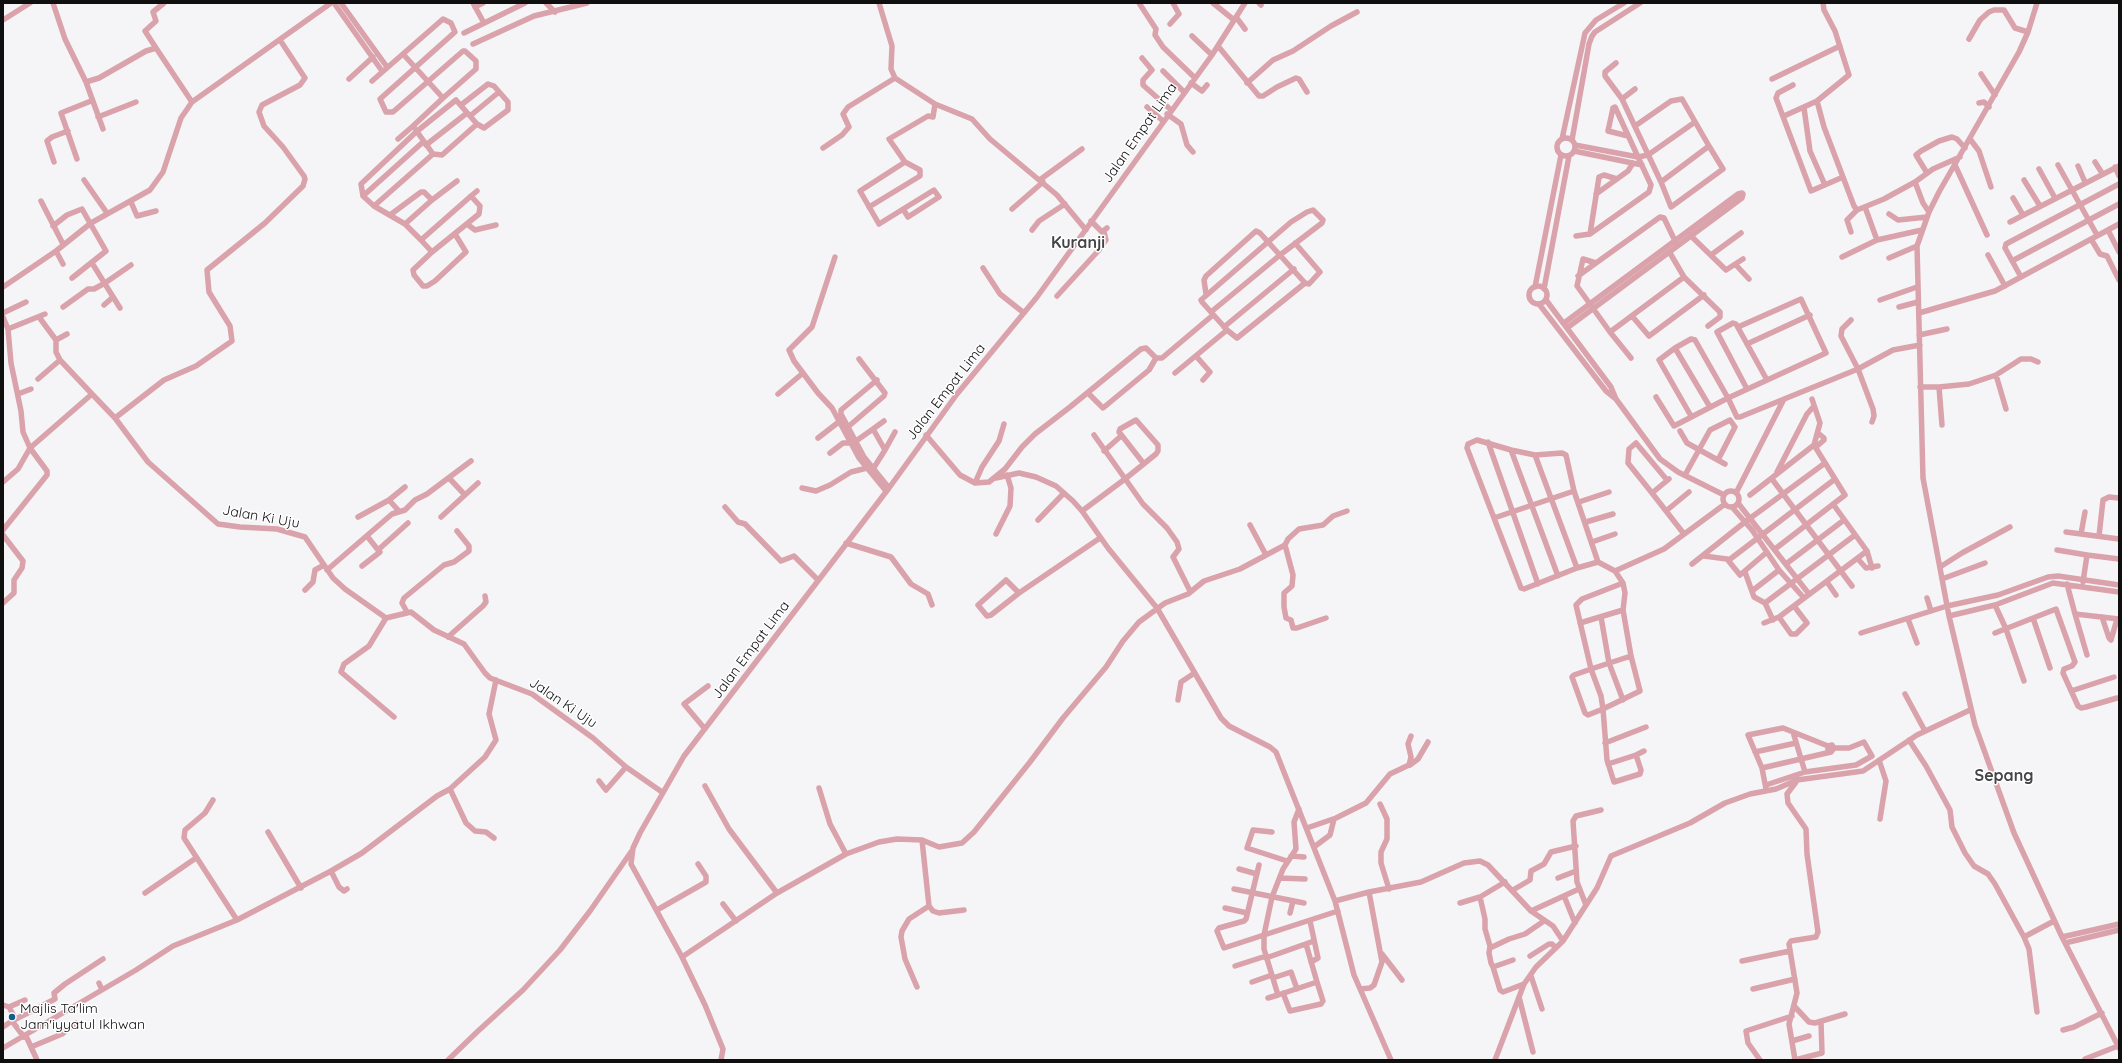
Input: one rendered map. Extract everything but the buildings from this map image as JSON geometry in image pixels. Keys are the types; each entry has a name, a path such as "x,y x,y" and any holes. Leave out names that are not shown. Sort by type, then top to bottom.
{"street":[{"path":"3,20 30,3"},
{"path":"54,3 65,39 86,82 91,102 103,129"},
{"path":"164,3 153,12 156,21 145,31 192,102"},
{"path":"3,287 56,251 91,223 150,190 163,172 181,118 192,102 214,84 332,3 373,57 385,69"},
{"path":"342,3 385,69"},
{"path":"483,3 474,5 484,23"},
{"path":"464,33 525,3"},
{"path":"546,3 554,12"},
{"path":"472,44 534,16 587,3"},
{"path":"879,3 892,46 891,69 895,78 935,104 972,119 990,139 1042,182 1065,204 1086,230"},
{"path":"1139,3 1156,29 1155,34 1163,47 1195,78"},
{"path":"1170,24 1179,14 1173,3"},
{"path":"1213,3 1235,19 1245,29"},
{"name":"Jalan Empat Lima","path":"448,1060 476,1032 523,990 560,950 590,911 633,848 662,792 684,756 888,490 926,435 966,383 1024,313 1086,230 1169,112 1212,55 1245,3"},
{"path":"1616,399 1606,391 1539,304 1534,303 1530,297 1531,291 1536,287 1561,155 1557,148 1562,139 1585,33 1596,20 1624,3"},
{"path":"1640,3 1595,32 1589,44 1574,146 1569,156 1544,289 1547,295 1546,300 1611,387 1616,399 1660,459 1671,468 1724,495"},
{"path":"1784,116 1817,101 1850,75 1835,31 1824,10 1823,3"},
{"path":"2037,3 2028,32 1989,107 1928,215 1917,246 1923,478 1949,616 1970,710 2014,833 2054,921 2118,1047 2085,1059"},
{"path":"1969,39 1980,20 1989,12 1994,10 2004,10 2015,28 2028,32"},
{"path":"1247,83 1273,60 1288,53 1331,26 1357,12"},
{"path":"372,81 442,19 451,23 455,32 381,97 381,103 386,112 393,112 463,51 476,62 476,69 398,139"},
{"path":"1192,36 1212,55"},
{"path":"114,418 164,380 196,366 232,340 230,326 209,292 207,270 265,223 303,186 305,179 304,176 283,147 264,126 259,112 262,105 300,85 305,78 280,40"},
{"path":"1218,46 1259,96 1263,96 1296,78 1299,79 1307,92"},
{"path":"1772,79 1840,46"},
{"path":"86,82 99,78 146,51 156,48"},
{"path":"403,54 443,98"},
{"path":"349,79 373,57"},
{"path":"1142,58 1152,70 1143,80 1143,85 1181,124 1187,145 1193,152"},
{"path":"1616,63 1605,72 1605,76 1622,99 1661,182 1671,207 1723,169 1684,102 1679,98 1671,101 1635,126"},
{"path":"1163,71 1184,92"},
{"path":"1981,74 1995,95"},
{"path":"823,148 842,135 849,126 843,114 848,107 895,78"},
{"path":"1190,83 1202,91 1208,85"},
{"path":"432,252 405,224 374,206 364,196 362,184 416,132 454,100 461,105 477,124 484,128 508,110 508,102 494,86 488,84 461,105"},
{"path":"1793,86 1776,96 1812,191 1843,177"},
{"path":"1622,99 1635,89"},
{"path":"364,196 425,144 469,115 499,92"},
{"path":"1817,101 1824,127 1854,206 1857,210"},
{"path":"77,159 62,111 91,102"},
{"path":"98,117 136,102"},
{"path":"1979,103 1984,102 1989,107"},
{"path":"869,207 920,176 920,170 905,162 889,139 928,116 933,117 935,104"},
{"path":"1147,107 1163,121"},
{"path":"1576,236 1590,234 1649,192 1651,185 1615,107 1614,107 1608,131 1628,136"},
{"path":"1804,108 1810,151 1825,185"},
{"path":"1588,150 1638,156 1648,155 1695,122"},
{"path":"413,126 433,154 442,155 477,124"},
{"path":"54,162 47,141 52,137 68,131"},
{"path":"1927,173 1916,155 1921,151 1939,141 1952,137 1957,139 1965,148"},
{"path":"1562,139 1567,138 1574,146 1633,163 1642,164"},
{"path":"1970,140 1979,151 1991,188"},
{"path":"1661,182 1709,146"},
{"path":"1012,209 1042,182 1041,179 1082,148"},
{"path":"374,206 433,154"},
{"path":"1623,160 1625,154"},
{"path":"1561,155 1569,156"},
{"path":"1851,232 1847,220 1857,210 1915,182 1942,164 1960,157"},
{"path":"903,209 908,216 939,197 934,190 903,209 879,224 860,191 905,162"},
{"path":"2095,162 2102,174"},
{"path":"1596,194 1628,171 1633,163"},
{"path":"1955,165 1987,235"},
{"path":"2058,166 2081,204 2097,235"},
{"path":"2078,166 2085,182"},
{"path":"2010,222 2117,166 2119,176"},
{"path":"2039,170 2055,198"},
{"path":"1590,234 1599,177 1604,176 1617,179"},
{"path":"84,180 107,213"},
{"path":"2024,180 2040,206"},
{"path":"405,224 432,200 457,181"},
{"path":"1915,182 1928,215"},
{"path":"2021,277 2005,248 2006,244 2119,184"},
{"path":"421,240 477,191"},
{"path":"390,215 421,192 424,192 432,200"},
{"path":"1564,323 1589,303 1676,244 1738,194 1743,194 1742,198 1689,234"},
{"path":"455,234 466,252 435,281 427,286 423,286 414,275 413,270 480,212 480,206 471,196"},
{"path":"2013,198 2023,215"},
{"path":"41,200 53,226 64,244"},
{"path":"131,202 137,216 156,211"},
{"path":"1032,230 1039,221 1065,204"},
{"path":"2012,261 2119,204"},
{"path":"1865,207 1877,240"},
{"path":"53,226 67,215 80,208 86,213 106,251 72,278"},
{"path":"996,478 1027,441 1048,422 1141,349 1146,348 1156,358 1160,359 1165,357 1212,314 1280,254 1322,223 1323,220 1313,210 1291,222 1206,294 1201,300 1212,314 1235,338 1238,338 1305,283 1309,284 1320,272 1295,243"},
{"path":"1889,214 1898,220 1928,215"},
{"path":"1578,276 1660,217 1664,218 1676,244"},
{"path":"1057,296 1099,250 1106,240 1106,230 1091,221"},
{"path":"467,224 474,230 496,225"},
{"path":"1919,313 1980,297 2005,286 2119,224"},
{"path":"1842,257 1877,240 1922,230"},
{"path":"2108,230 2119,252"},
{"path":"1206,294 1204,280 1206,276 1253,233 1259,232 1294,269 1305,283"},
{"path":"1711,255 1741,233"},
{"path":"1689,234 1727,271 1743,259"},
{"path":"2091,239 2100,254 2107,256 2119,280"},
{"path":"1567,328 1670,253 1676,244"},
{"path":"1889,258 1917,246"},
{"path":"56,251 64,264"},
{"path":"1670,253 1684,277 1721,314 1708,326"},
{"path":"1988,255 2005,286"},
{"path":"835,256 812,327 789,350 803,373 832,408 854,442"},
{"path":"1596,263 1583,259 1577,286 1610,332 1631,358"},
{"path":"92,263 120,308"},
{"path":"63,307 88,289 94,289 105,283 131,265"},
{"path":"1736,265 1749,279"},
{"path":"983,268 1000,294 1024,313"},
{"path":"1175,373 1294,269"},
{"path":"1610,332 1684,277"},
{"path":"1536,287 1544,289"},
{"path":"1880,300 1917,287"},
{"path":"1632,316 1649,336 1704,296"},
{"path":"104,305 113,297"},
{"path":"1656,397 1674,426 1728,398 1826,353 1810,315 1801,299 1738,327"},
{"path":"1539,304 1546,300"},
{"path":"3,313 26,302"},
{"path":"1899,307 1918,302"},
{"path":"8,329 42,315 56,340 56,352 60,360 38,379"},
{"path":"1747,344 1810,315"},
{"path":"3,317 8,329 11,363 18,394 23,432 30,448 48,470 47,475 3,530"},
{"path":"1851,320 1840,332 1858,369 1874,413 1872,422"},
{"path":"1747,389 1717,332 1733,322 1738,327 1766,380"},
{"path":"1920,335 1947,329"},
{"path":"56,340 67,334"},
{"path":"1691,416 1659,360 1675,348 1691,339 1694,339 1738,418 1858,369 1897,349 1920,344"},
{"path":"1675,348 1710,407"},
{"path":"1196,356 1210,372 1203,380"},
{"path":"1088,392 1103,408 1149,370 1156,358"},
{"path":"849,426 884,396 885,391 859,359"},
{"path":"1920,387 1969,384 1996,375 2021,359 2031,359 2038,362"},
{"name":"Jalan Ki Uju","path":"60,360 114,418 148,462 187,499 213,520 223,525 277,529 305,537 338,584 386,618"},
{"path":"778,394 803,373"},
{"path":"1996,375 2006,409"},
{"path":"876,380 841,410 841,414 849,426 854,442 854,450 888,490"},
{"path":"1939,387 1942,425"},
{"path":"18,394 31,389"},
{"path":"3,482 18,469 30,448 92,394"},
{"path":"1750,495 1815,446 1820,422 1812,398"},
{"path":"1736,493 1784,399"},
{"path":"1774,476 1807,414 1814,406"},
{"path":"1082,511 1125,479 1144,464 1156,454 1159,448 1151,436 1136,420 1120,429 1121,436 1144,464"},
{"path":"1685,475 1710,430 1730,420 1735,427 1718,460"},
{"path":"818,438 840,421"},
{"path":"830,453 843,443 854,442 884,421"},
{"path":"975,483 982,467 999,441 1004,424"},
{"path":"872,429 885,450"},
{"path":"1680,431 1687,443 1725,464"},
{"path":"802,488 816,491 830,485 851,472 870,468 885,450 895,432"},
{"path":"926,435 955,471 975,483 984,483 996,478 1019,473 1036,477 1056,486 1064,493 1082,511 1100,538 1157,608 1194,674 1223,721 1270,747 1276,752 1300,808 1306,828 1336,901 1350,961 1360,989 1391,1060"},
{"path":"1094,435 1104,451 1144,504 1167,528 1177,542 1178,549 1173,557 1190,591"},
{"path":"1104,451 1121,436"},
{"path":"1598,562 1586,522 1574,491 1566,455 1562,453 1535,455 1477,440 1471,441 1468,444 1467,448 1519,585 1524,589 1577,568 1598,562 1617,571 1623,583 1625,593 1622,610 1631,656 1641,688 1636,694 1603,709 1590,714 1585,713 1573,680 1574,675 1631,656"},
{"path":"1488,442 1538,584"},
{"path":"1652,494 1668,480 1636,443 1628,451 1627,461 1652,494 1684,534"},
{"path":"1775,549 1845,495 1815,446"},
{"path":"1511,450 1558,576"},
{"path":"1535,455 1577,568"},
{"path":"305,590 313,582 315,570 326,567 398,510 405,510 415,500 427,494 471,461"},
{"path":"1692,564 1704,556 1744,522 1825,462"},
{"path":"996,534 1010,506 1011,488 1007,475"},
{"path":"1774,476 1782,493 1794,510 1852,586"},
{"path":"449,478 465,495"},
{"path":"1729,560 1835,478"},
{"path":"441,517 478,483"},
{"path":"358,517 389,500 406,487"},
{"path":"1494,518 1574,491"},
{"path":"1579,502 1609,492"},
{"path":"1666,511 1689,492"},
{"path":"1724,495 1730,492 1736,493"},
{"path":"1038,520 1064,493"},
{"path":"1736,493 1739,499 1738,503 1809,594"},
{"path":"1724,495 1725,504"},
{"path":"2099,536 2103,500 2108,497 2119,498"},
{"path":"389,500 398,510"},
{"path":"1732,507 1738,503"},
{"path":"1725,504 1732,507 1758,538 1779,570 1804,598"},
{"path":"1617,571 1664,550 1725,504"},
{"path":"1833,504 1866,551 1872,568"},
{"path":"725,507 738,522 745,524 781,561 794,556 818,580"},
{"path":"682,957 777,893 846,854 888,840 908,838 922,840 939,847 958,845 964,841 1106,667 1132,630 1157,608 1186,595 1204,580 1240,569 1285,545 1288,539 1299,529 1323,525 1333,516 1347,511"},
{"path":"2082,534 2085,512"},
{"path":"1586,522 1613,514"},
{"path":"1786,564 1844,520"},
{"path":"362,566 380,552 378,550 408,523"},
{"path":"1250,526 1266,555"},
{"path":"1940,567 1962,553 2010,527"},
{"path":"394,717 341,672 344,664 369,646 386,618 407,612 402,603 404,598 444,565 454,562 469,551 469,546 457,532"},
{"path":"2066,532 2119,539"},
{"path":"1592,542 1615,534"},
{"path":"3,535 23,562 22,568 14,580 14,593 3,603"},
{"path":"1765,603 1855,535"},
{"path":"367,536 378,550"},
{"path":"1019,593 1006,580 978,605 988,617 1019,593 1100,538"},
{"path":"846,543 891,557 911,584 928,594 932,605"},
{"path":"1285,545 1293,575 1292,586 1284,593 1286,618 1291,620 1293,628 1326,618"},
{"path":"2057,550 2119,560"},
{"path":"1764,623 1776,619 1858,559 1866,551"},
{"path":"1704,556 1722,557 1729,560 1738,574 1745,572 1767,552"},
{"path":"2082,586 2087,555"},
{"path":"1858,559 1864,567 1872,568 1878,566"},
{"path":"1942,579 1985,563"},
{"path":"1752,591 1779,570"},
{"path":"1745,572 1757,600 1765,603 1776,619 1791,634 1796,634 1807,623 1794,606"},
{"path":"1861,633 1947,606 1983,600 2053,576 2084,579 2119,585"},
{"path":"1827,582 1836,594"},
{"path":"1623,583 1579,601 1576,605 1591,669 1601,696 1608,764 1614,782 1641,772 1636,755"},
{"path":"2034,583 2036,589"},
{"path":"1949,616 1995,605 2053,583 2119,592"},
{"path":"2066,584 2087,655"},
{"path":"448,637 486,604 485,596"},
{"path":"1926,598 1931,611"},
{"path":"1983,600 1985,607"},
{"path":"1968,603 1969,611"},
{"path":"1995,605 2006,629 2024,681"},
{"path":"1995,633 2054,609 2058,612 2074,662 2072,666 2063,670 2071,691 2081,708 2117,698"},
{"path":"1580,623 1622,610"},
{"name":"Jalan Ki Uju","path":"407,612 416,614 428,626 464,644 485,673 496,680 513,685 532,694 594,738 626,767 662,792"},
{"path":"2075,614 2102,617 2118,619 2110,640 2102,617"},
{"path":"1601,617 1609,663 1623,700"},
{"path":"2033,618 2050,668"},
{"path":"1908,619 1917,643"},
{"path":"1178,700 1181,682 1194,674"},
{"path":"2071,691 2114,677"},
{"path":"3,1048 102,990 173,946 237,920 301,888 331,871 362,853 437,796 450,789 485,757 496,740 489,714 496,680"},
{"path":"705,729 684,704 708,686"},
{"path":"1905,694 1925,731"},
{"path":"1766,788 1798,780 1860,772 1909,740 1970,710"},
{"path":"1605,743 1646,727"},
{"path":"1766,788 1762,768 1748,735 1781,728 1794,732 1830,749"},
{"path":"1794,732 1805,772"},
{"path":"1409,765 1411,757 1408,744 1411,736"},
{"path":"1909,740 1926,766 1950,810 1952,827 1965,853 1974,866 1988,874 1995,884 2024,938 2029,950 2037,1012"},
{"path":"1306,828 1334,819 1366,803 1390,774 1418,759 1428,742"},
{"path":"1755,752 1796,742"},
{"path":"1495,1060 1524,984 1536,967 1563,941 1597,888 1612,856 1690,823 1725,803 1805,772 1856,765 1872,756 1864,742 1849,748 1830,749 1762,768"},
{"path":"1608,764 1644,752"},
{"path":"1879,760 1886,781 1880,819"},
{"path":"599,781 606,790 626,767"},
{"path":"1798,780 1787,794 1788,803 1806,829 1818,936 1791,941 1789,944 1797,993 1795,1007 1789,1024 1795,1060 1823,1052 1821,1022"},
{"path":"705,786 730,829 777,893"},
{"path":"819,788 830,824 846,854"},
{"path":"450,789 466,823 475,832 486,832 494,838"},
{"path":"213,800 205,813 185,830 183,834 196,858 237,920"},
{"path":"1380,804 1387,819 1387,838 1382,852 1381,863 1389,889"},
{"path":"1300,808 1294,822 1296,849 1289,859 1272,897 1263,943 1272,976 1290,1011 1321,1004 1323,1001 1306,944"},
{"path":"1586,906 1579,889 1576,871 1574,819 1576,816 1601,810"},
{"path":"1314,847 1330,835 1334,819"},
{"path":"1272,832 1253,830 1246,848 1289,859 1304,858"},
{"path":"268,832 301,888"},
{"path":"922,840 929,906 933,911 939,913 964,910"},
{"path":"1513,890 1530,880 1532,871 1544,864 1552,852 1576,846"},
{"path":"633,848 631,864 682,957 721,1043 723,1054 721,1060"},
{"path":"144,893 196,858"},
{"path":"1336,901 1369,892 1421,882 1472,861 1484,862 1513,890 1531,911 1553,926 1563,941"},
{"path":"657,910 706,882 706,876 698,864"},
{"path":"1259,865 1244,921 1218,930 1223,948 1338,911"},
{"path":"1239,869 1257,874"},
{"path":"331,871 339,887 344,890 346,889"},
{"path":"1558,878 1576,871"},
{"path":"1280,878 1305,879"},
{"path":"1460,903 1480,897 1505,882"},
{"path":"1234,889 1304,903"},
{"path":"1531,911 1579,889"},
{"path":"1360,989 1370,988 1374,985 1382,967 1381,954 1369,892"},
{"path":"1564,896 1575,922"},
{"path":"1480,897 1490,948 1489,953 1502,992 1524,984"},
{"path":"1290,913 1293,901"},
{"path":"723,904 736,921"},
{"path":"917,986 906,959 901,937 902,931 909,919 929,906"},
{"path":"1225,908 1247,913"},
{"path":"1310,921 1318,958 1311,962"},
{"path":"1490,948 1509,939 1525,934 1544,921"},
{"path":"2024,938 2054,921"},
{"path":"2065,943 2119,924"},
{"path":"2062,937 2083,936 2119,930"},
{"path":"1235,966 1314,941"},
{"path":"1530,956 1549,944 1552,944 1556,948"},
{"path":"1742,961 1790,951"},
{"path":"1381,954 1402,980"},
{"path":"3,1027 55,999 54,993 103,959"},
{"path":"1493,967 1513,960"},
{"path":"1252,982 1291,972 1297,989"},
{"path":"1531,976 1542,1009"},
{"path":"1753,989 1795,979"},
{"path":"1268,998 1317,982"},
{"path":"99,983 102,990"},
{"path":"1519,997 1533,1052"},
{"path":"3,1005 9,1007 25,1000"},
{"path":"9,1007 14,1020 25,1036 37,1060"},
{"path":"1795,1007 1809,1022 1821,1022 1845,1014"},
{"path":"2063,1030 2078,1026 2102,1013"},
{"path":"1760,1060 1748,1043 1746,1032 1751,1028 1792,1016"},
{"path":"31,1047 62,1034 76,1023"},
{"path":"1792,1041 1810,1036"}],"place":[{"name":"Majlis Ta'lim Jam'iyyatul Ikhwan","path":"12,1017"}],"district":[{"name":"Kuranji","path":"1078,243"},
{"name":"Sepang","path":"2004,776"}]}
